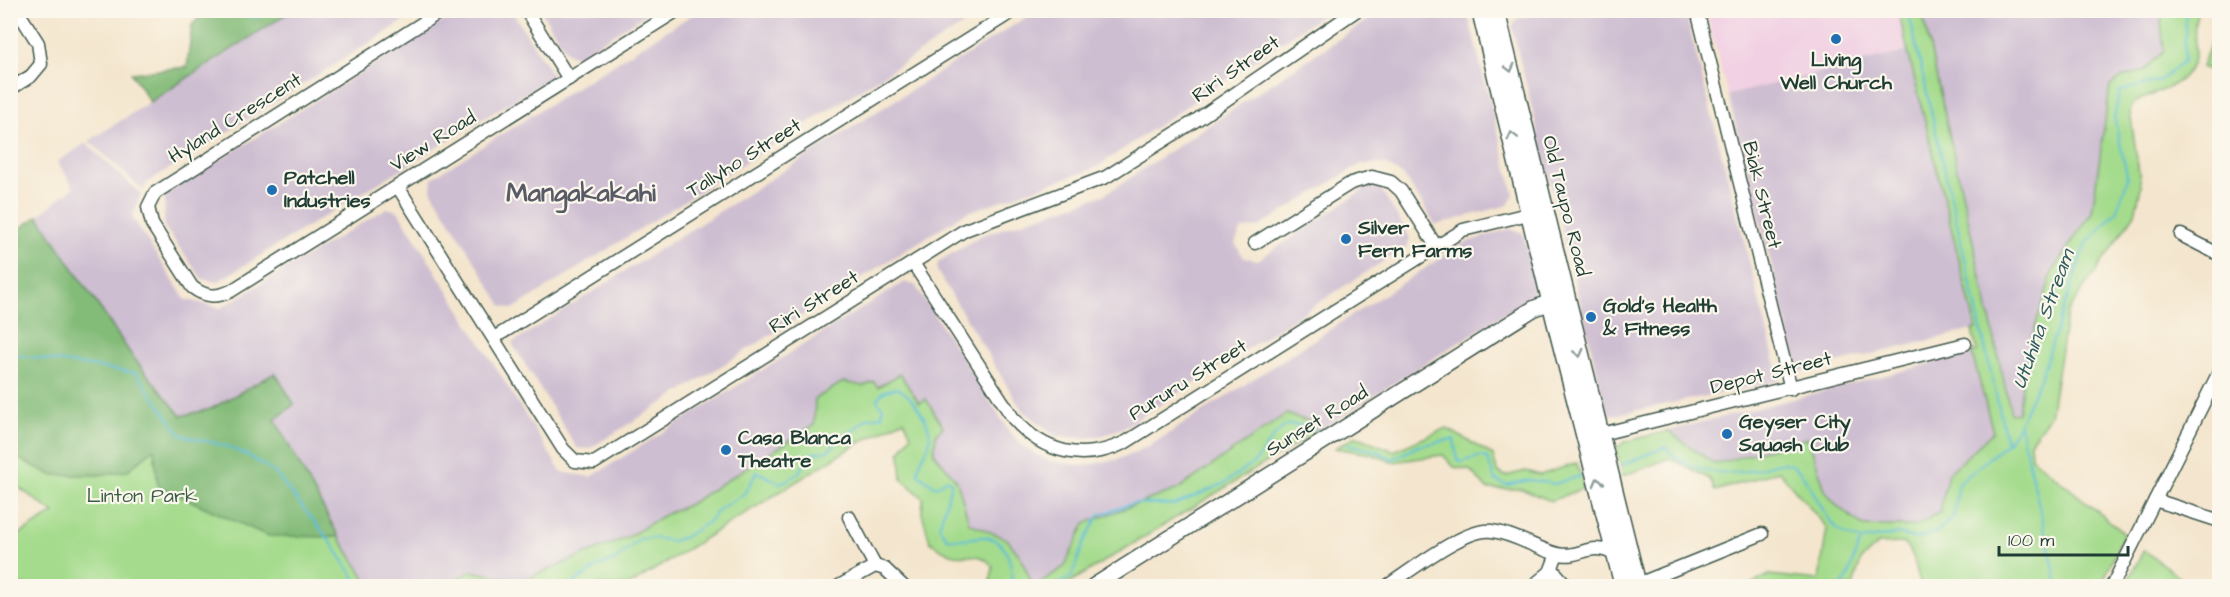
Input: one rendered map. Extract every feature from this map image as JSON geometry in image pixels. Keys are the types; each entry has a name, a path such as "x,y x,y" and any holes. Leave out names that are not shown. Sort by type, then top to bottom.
{"highway":[{"name":"Old Taupo Road","path":"1491,12 1558,298 1630,585"},
{"name":"Old Taupo Road","path":"1593,436 1609,527 1616,555 1630,585"}],"main road":[{"name":"Sunset Road","path":"1094,586 1558,298"}],"street":[{"path":"10,89 31,76 41,64 41,50 17,10"},
{"name":"Hyland Crescent","path":"206,295 187,282 152,224 148,207 155,193 443,10"},
{"path":"526,10 569,79"},
{"name":"View Road","path":"206,295 222,295 231,291 678,10"},
{"name":"Tallyho Street","path":"494,338 1015,10"},
{"name":"Riri Street","path":"398,187 563,449 581,463 594,463 965,230 1106,177 1198,119 1357,10"},
{"name":"Biak Street","path":"1697,10 1791,389"},
{"path":"1255,243 1351,183 1372,177 1391,182 1401,191 1436,246"},
{"name":"Pururu Street","path":"914,263 1013,418 1026,433 1040,443 1060,450 1087,454 1107,452 1126,442 1463,230 1538,211"},
{"path":"2181,235 2220,255"},
{"name":"Depot Street","path":"1593,436 1791,389 1965,344"},
{"path":"2112,586 2220,370"},
{"path":"2155,500 2220,520"},
{"path":"849,517 875,566 885,569 903,586"},
{"path":"1387,586 1463,538 1482,531 1510,536 1557,554 1576,553 1595,547 1609,527"},
{"path":"1630,585 1762,534"},
{"path":"1595,547 1616,555"},
{"path":"1533,586 1552,568 1557,554"},
{"path":"839,586 875,566"},
{"path":"1552,568 1567,586"}],"shaded area":[{"path":"291,11 420,11 149,181 143,190 89,141"},
{"path":"460,11 512,11 553,76 217,282 202,279 164,226 165,194"},
{"path":"541,11 651,11 579,56 568,54"},
{"path":"698,11 985,11 513,309 502,306 431,190 432,178"},
{"path":"1036,11 1328,11 1095,168 965,213 589,449 577,448 512,343"},
{"path":"1381,11 1467,11 1514,195 1508,205 1436,225 1404,176 1385,164 1361,164 1258,227 1242,229 1235,243 1244,258 1258,260 1369,186 1381,189 1410,238 1407,246 1125,427 1104,435 1085,438 1056,436 1022,410 937,271 938,262 980,236 1104,195"},
{"path":"1547,11 1685,11 1780,381 1608,416 1512,27 1517,19"},
{"path":"1706,11 1898,11 1908,51 1728,95"},
{"path":"1922,11 2165,11 2161,22 2164,50 2143,71 2124,77 2110,86 2092,212 2053,270 2027,353 2018,414 2010,414"},
{"path":"1908,51 1976,329 1799,372 1728,95"},
{"path":"86,143 141,194 132,217 185,299 221,308 387,208 398,211 561,472 591,477 904,282 915,285 1009,431 1025,448 1049,461 1083,466 1119,459 1151,445 1464,243 1509,229 1523,233 1535,280 1533,296 1318,431 1311,422 1286,414 1178,489 1085,523 1064,567 1035,586 1007,539 970,523 957,481 934,453 936,434 926,399 919,403 878,387 843,382 814,425 688,505 664,515 629,537 521,581 471,571 444,586 370,586 339,537 275,420 275,373 211,409 181,416 132,356 38,216 74,187 57,162"},
{"path":"1972,353 1993,432 1948,474 1940,512 1917,526 1863,526 1836,505 1825,490 1808,438 1715,464 1668,431"}],"green space":[{"path":"206,11 291,11 150,102 131,73 187,67 192,25"},
{"path":"1898,11 1922,11 2011,414 2018,413 2027,353 2053,270 2092,212 2110,86 2123,77 2143,71 2164,51 2161,22 2165,11 2198,11 2195,24 2194,59 2190,69 2175,84 2134,102 2130,111 2141,187 2135,214 2067,313 2050,416 2030,442 2031,457 2124,533 2101,586 1921,586 1913,556 1904,543 1878,544 1861,560 1853,586 1748,586 1769,575 1819,580 1827,528 1779,471 1715,491 1710,479 1670,458 1623,476 1616,449 1624,442 1668,431 1715,464 1808,438 1825,490 1836,505 1863,526 1917,526 1940,512 1948,474 1993,432 1972,353 1977,352 1972,330 1976,329"},
{"path":"2214,34 2219,36 2218,73 2202,67"},
{"name":"Linton Park","path":"38,216 132,356 181,416 211,409 275,373 294,404 275,420 339,537 370,586 11,586 10,540 54,513 11,482 11,235"},
{"name":"Linton Park","path":"38,216 132,356 181,416 211,409 275,373 294,404 275,420 339,537 268,536 158,486 154,449 127,471 98,475 52,475 11,455 11,235"},
{"path":"900,374 919,403 926,399 943,427 936,434 934,453 957,481 969,523 1007,539 1020,556 1033,586 989,586 993,568 981,557 945,552 930,542 922,513 923,498 902,479 900,452 911,435 904,420 857,444 628,586 444,586 471,571 521,581 628,537 664,515 688,505 814,425 815,399 843,382 863,386 874,382 878,387"},
{"path":"1286,414 1311,422 1318,431 1064,586 1035,586 1064,567 1085,523 1178,489"},
{"path":"1446,428 1493,455 1497,471 1505,476 1526,471 1540,475 1577,463 1584,488 1551,501 1521,489 1487,489 1470,470 1454,467 1443,455 1393,462 1371,454 1335,448 1356,436 1394,451"},
{"path":"2144,550 2191,586 2125,586"}],"waterway":[{"path":"239,10 252,17 264,15 273,10"},
{"path":"1908,10 2007,443"},
{"name":"Utuhina Stream","path":"1842,586 1849,575 1862,540 1898,534 1918,539 1937,532 1953,517 1959,483 2007,443 2019,425 2040,379 2085,245 2116,212 2128,179 2114,117 2120,91 2161,80 2184,61 2186,10"},
{"path":"10,354 136,373 181,435 226,446 249,456 275,473 330,541 360,586"},
{"path":"569,586 600,565 614,561 640,539 654,538 672,541 685,537 708,522 720,509 744,494 757,472 780,483 795,476 805,464 809,454 827,451 868,418 882,416 883,408 877,400 885,391 897,388 908,396 919,409 929,432 929,444 919,465 918,474 936,487 947,479 952,483 939,527 947,538 981,537 997,541 1010,561 1011,586"},
{"path":"1056,586 1072,576 1084,542 1099,515 1134,503 1174,505 1223,484 1255,462 1273,437 1286,425 1299,425 1315,430"},
{"path":"2020,426 2058,586"},
{"path":"1347,444 1376,451 1393,459 1418,446 1454,439 1457,460 1461,462 1483,456 1487,458 1495,480 1506,485 1530,480 1554,484 1584,475"},
{"path":"1622,465 1665,447 1683,462 1718,472 1742,472 1775,464 1789,464 1796,468 1808,483 1837,529 1846,535 1862,540"}],"place":[{"name":"Living Well Church","path":"1836,39"},
{"name":"Patchell Industries","path":"272,190"},
{"name":"Silver Fern Farms","path":"1346,239"},
{"name":"Gold's Health & Fitness","path":"1591,317"},
{"name":"Geyser City Squash Club","path":"1727,434"},
{"name":"Casa Blanca Theatre","path":"726,450"}],"district":[{"name":"Mangakakahi","path":"581,193"}]}
